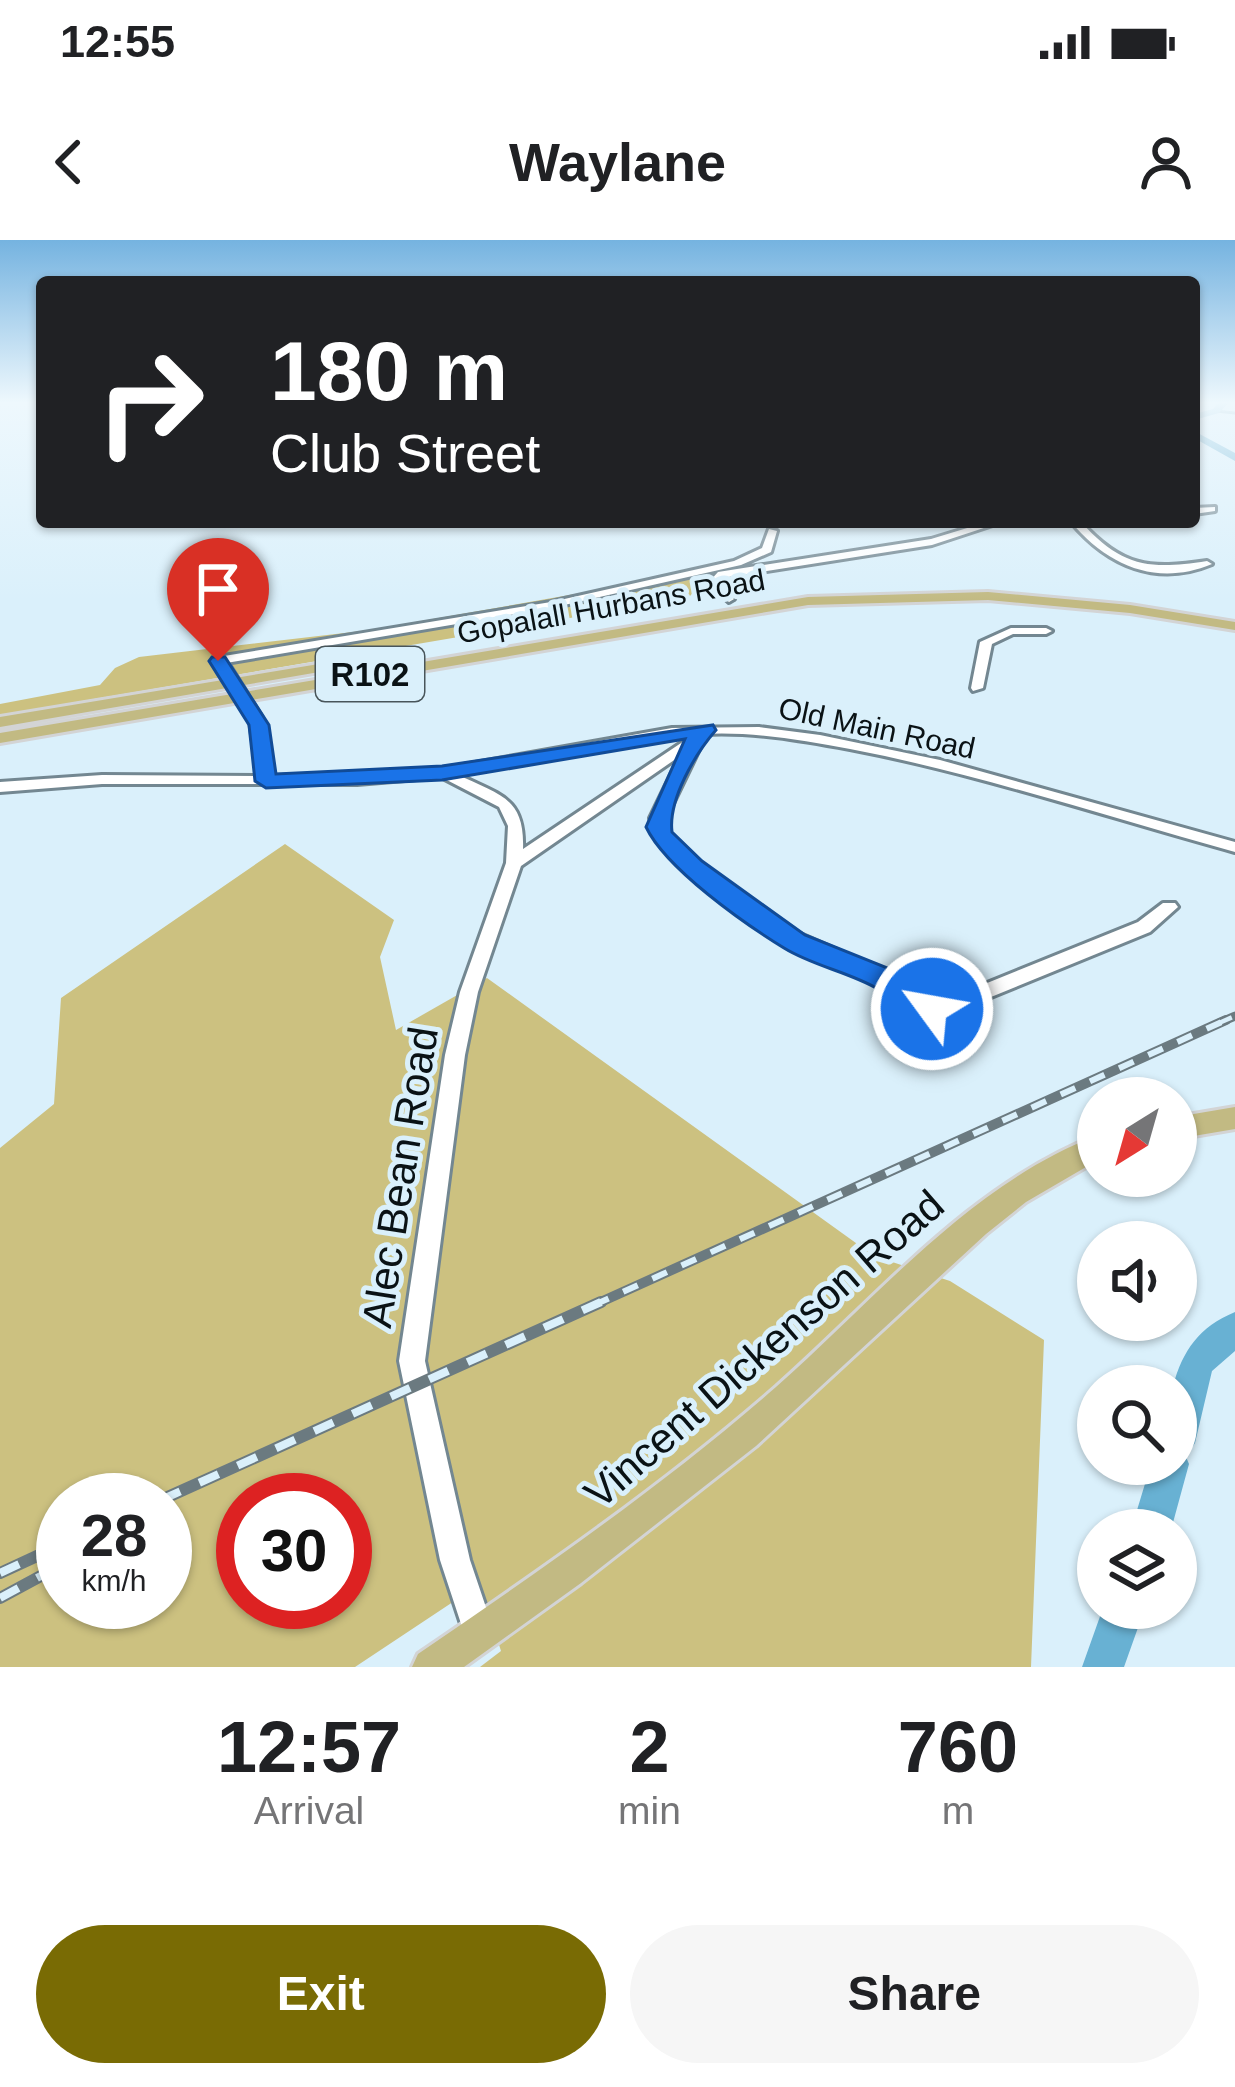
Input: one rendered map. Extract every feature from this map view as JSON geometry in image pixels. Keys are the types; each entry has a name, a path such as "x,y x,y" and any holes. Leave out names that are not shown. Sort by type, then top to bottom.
{"main road":[{"name":"Gopalall Hurbans Road","path":"0,722 856,586 980,585 1106,595 1235,615"},
{"name":"Gopalall Hurbans Road","path":"0,738 726,606 868,596 988,596 1111,606 1235,626"},
{"path":"1197,1124 1235,1118"},
{"name":"Vincent Dickenson Road","path":"431,1667 706,1468 1030,1182 1077,1158"}],"street":[{"path":"1200,510 1212,509"},
{"path":"266,781 257,721 221,664 654,584 757,557 769,547 773,528"},
{"path":"726,606 712,584 718,575 932,542 978,528"},
{"path":"1082,528 1108,556 1130,567 1207,565"},
{"path":"977,688 986,642 1011,631 1046,632"},
{"name":"Old Main Road","path":"0,788 90,781 266,781 442,773 700,734 755,731 879,750 1235,847"},
{"path":"514,863 700,734"},
{"path":"700,734 658,818 662,836 694,867 784,934 885,979 928,1008 962,1001 1144,928 1169,907"},
{"name":"Alec Bean Road","path":"442,773 505,804 516,826 514,863 469,992 455,1055 412,1361 455,1560 479,1634"}],"shaded area":[{"path":"683,575 694,579 697,588 676,600 0,715 0,704 100,685 115,668 139,657 370,630"},
{"path":"285,844 394,920 380,957 396,1030 487,978 874,1256 950,1281 1044,1340 1031,1667 480,1667 501,1651 480,1584 355,1667 0,1667 0,1148 54,1104 61,998"}],"waterway":[{"path":"1196,1365 1235,1329"},
{"path":"1157,1509 1164,1485"},
{"path":"1103,1667 1117,1629"}],"railway":[{"path":"1219,1023 1235,1016"},
{"path":"594,1305 1226,1020"},
{"path":"192,1486 601,1302"},
{"path":"0,1573 36,1556"},
{"path":"0,1598 36,1579"}],"route":[{"path":"218,661 259,725 266,781 442,773 706,730 695,739 693,752 658,818 662,836 676,853 795,942 885,979 932,1009"}]}
